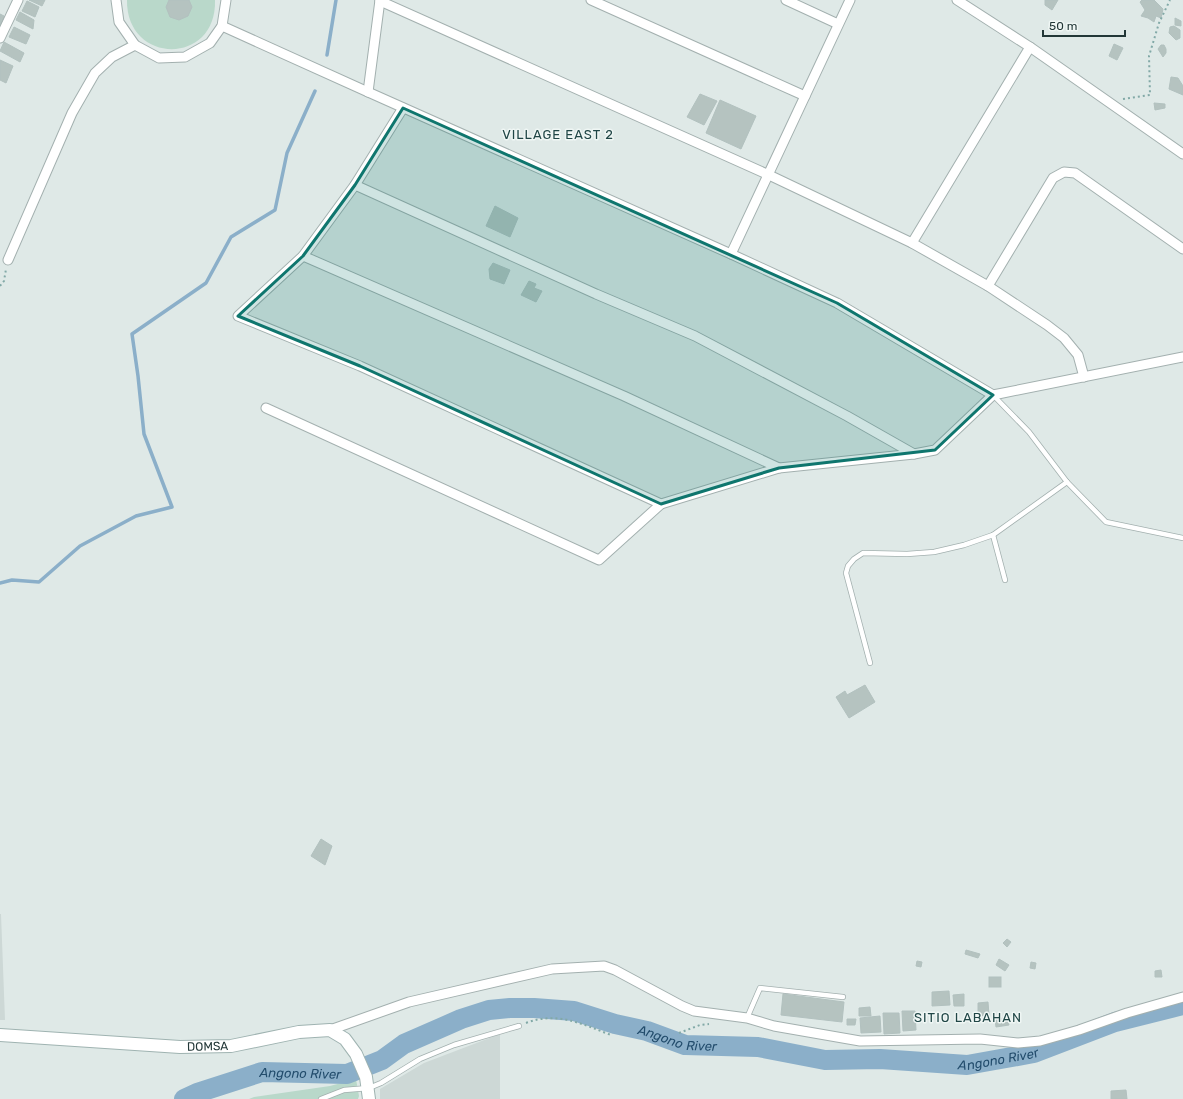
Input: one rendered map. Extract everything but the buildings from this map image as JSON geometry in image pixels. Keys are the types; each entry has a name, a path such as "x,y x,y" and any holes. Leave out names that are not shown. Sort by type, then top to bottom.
{"main road":[{"name":"DOMSA","path":"0,1035 187,1047 231,1046 298,1032 330,1030"},
{"path":"330,1030 345,1039 356,1054 368,1088"}],"street":[{"path":"0,38 18,0"},
{"path":"116,0 119,22 135,45 159,58 185,57 210,43 222,26 226,0"},
{"path":"591,0 805,96"},
{"path":"786,0 838,24"},
{"path":"731,254 850,0"},
{"path":"957,0 1030,47 1183,154"},
{"path":"368,92 380,1 769,175 912,243 988,286 1064,338 1078,355 1084,377"},
{"path":"222,26 837,303 993,395"},
{"path":"8,260 72,113 95,73 112,58 135,45"},
{"path":"912,243 1030,47"},
{"path":"403,108 355,185 303,256 238,316 360,366 661,504"},
{"path":"988,286 1053,178 1064,172 1075,173 1183,249"},
{"path":"355,185 695,336 847,416 914,454"},
{"path":"303,256 624,396 780,468"},
{"path":"266,408 599,560 661,504 780,468 914,454 935,450 993,395 1183,356"},
{"path":"330,1030 409,1002 552,969 604,966 615,970 694,1011 747,1018 774,1026 860,1041 980,1039 1018,1043 1040,1041 1079,1030 1127,1013 1183,996"}],"lane":[{"path":"993,395 1029,432 1067,482 1106,522 1183,538"},
{"path":"870,663 846,573 848,566 854,559 863,553 908,554 934,552 993,536 1067,482"},
{"path":"993,536 1006,580"},
{"path":"747,1018 760,988 843,997"},
{"path":"321,1099 344,1090 368,1088 380,1083 420,1059 484,1036 519,1026"}],"path":[{"path":"1110,103 1150,95 1149,56 1159,23 1170,0"},
{"path":"0,286 4,280 8,260"},
{"path":"519,1026 532,1021 552,1017 567,1019 611,1035"},
{"path":"679,1033 700,1025 712,1023"}],"highlighted area":[{"path":"403,108 837,303 993,395 935,450 779,468 661,504 360,366 238,316 303,256 355,185"}],"shaded area":[{"path":"1,914 5,1020 0,1020"},
{"path":"500,1034 500,1099 380,1099 380,1089 424,1063"}],"green space":[{"path":"127,0 215,0 212,22 202,37 188,46 171,49 155,46 141,37 131,21"},
{"path":"356,1079 359,1096 358,1099 249,1099 330,1086"}],"waterway":[{"path":"327,55 336,0"},
{"path":"0,583 12,580 39,582 80,546 136,516 172,507 144,434 132,334 206,283 231,237 275,210 287,153 315,91"},
{"name":"Angono River","path":"184,1099 197,1093 262,1072 347,1074 382,1060 404,1044 461,1019 489,1010 510,1008 574,1011 615,1024 647,1031 685,1045 758,1047 825,1060 880,1059 967,1065 1034,1053 1115,1022 1183,1005"}],"district":[{"name":"VILLAGE EAST 2","path":"558,134"},
{"name":"SITIO LABAHAN","path":"968,1017"}]}
